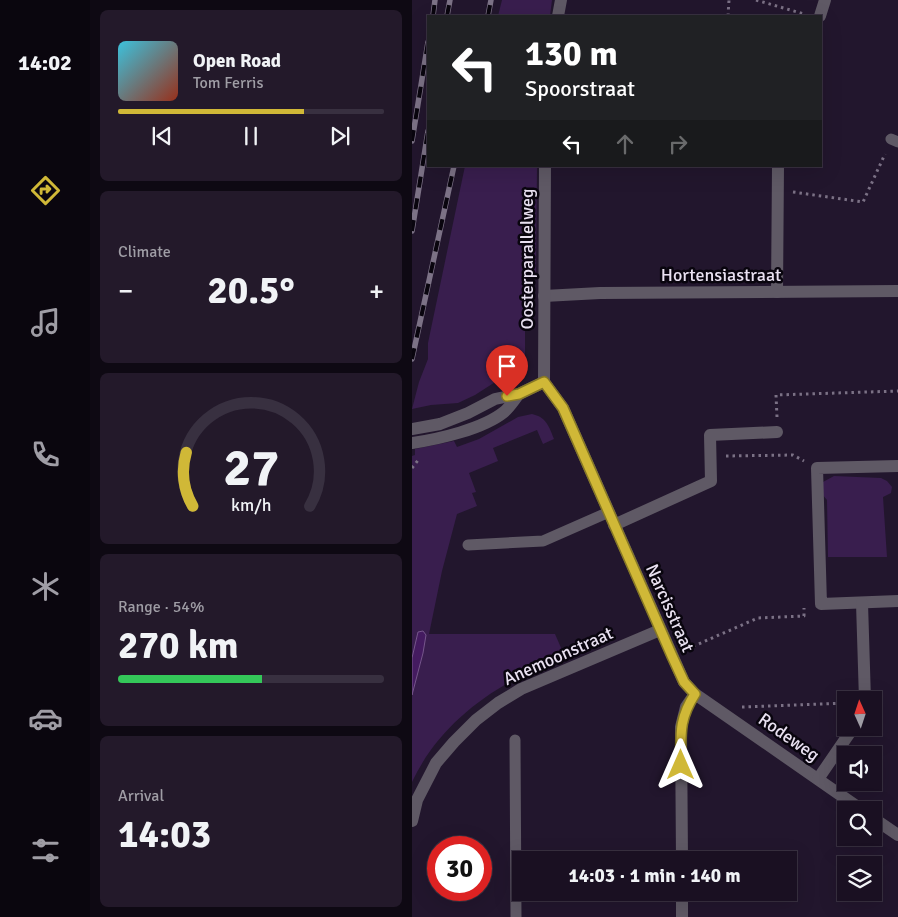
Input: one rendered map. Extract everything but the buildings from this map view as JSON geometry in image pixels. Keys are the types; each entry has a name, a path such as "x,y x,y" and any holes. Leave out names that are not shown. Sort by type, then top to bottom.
{"street":[{"path":"558,15 561,0"},
{"path":"820,15 825,0"},
{"name":"Oosterparallelweg","path":"544,382 545,167"},
{"path":"777,292 778,167"},
{"name":"Hortensiastraat","path":"544,296 600,293 898,291"},
{"path":"412,429 440,424 468,413 495,398 519,394 544,382"},
{"name":"Narcisstraat","path":"544,382 563,408 660,630 684,682 695,694"},
{"path":"412,443 455,434 488,422 505,411 519,394"},
{"path":"614,525 711,482 710,435 777,432"},
{"path":"898,466 817,468 821,604 898,601"},
{"path":"862,603 865,691"},
{"name":"Anemoonstraat","path":"412,821 418,800 436,763 476,720 498,703 521,689 660,630"},
{"path":"682,851 681,727 686,707 695,694"},
{"name":"Rodeweg","path":"695,694 849,801"},
{"path":"818,779 848,736"},
{"path":"882,824 898,836"},
{"path":"682,901 682,917"}],"lane":[{"path":"468,545 543,541 609,512"},
{"path":"515,740 516,917"}],"path":[{"path":"728,15 729,0"},
{"path":"756,0 807,15"},
{"path":"778,190 863,202 894,141"},
{"path":"777,432 776,395 898,391"},
{"path":"711,456 793,455 817,468"},
{"path":"682,651 758,618 804,616 804,605 821,604"},
{"path":"736,708 745,706 837,703"}],"shaded area":[{"path":"502,0 552,0 550,15 498,15"},
{"path":"465,167 537,167 536,274 525,275 525,360 520,366 475,395 458,403 431,405 412,409 419,382 428,359 428,343"},
{"path":"532,414 544,420 549,426 554,439 543,444 537,430 493,448 498,461 469,473 476,492 472,493 477,506 457,514 442,571 429,634 555,634 562,650 541,659 539,667 500,688 465,713 435,744 412,782 412,695 423,653 418,633 412,658 412,456 415,455 415,449 454,441 457,447 479,439 518,417"},
{"path":"834,476 881,478 892,487 891,493 883,497 887,557 828,557 827,500 822,494 823,482"},
{"path":"423,631 426,635 423,653 412,695 412,658 418,632"}],"railway":[{"path":"433,15 435,0"},
{"path":"447,15 450,0"},
{"path":"488,15 491,0"},
{"path":"412,141 427,48"},
{"path":"412,231 427,137"},
{"path":"412,359 454,167"}],"route":[{"path":"507,396 519,394 544,382 563,408 684,682 695,694 686,707 681,727 681,765"}]}
